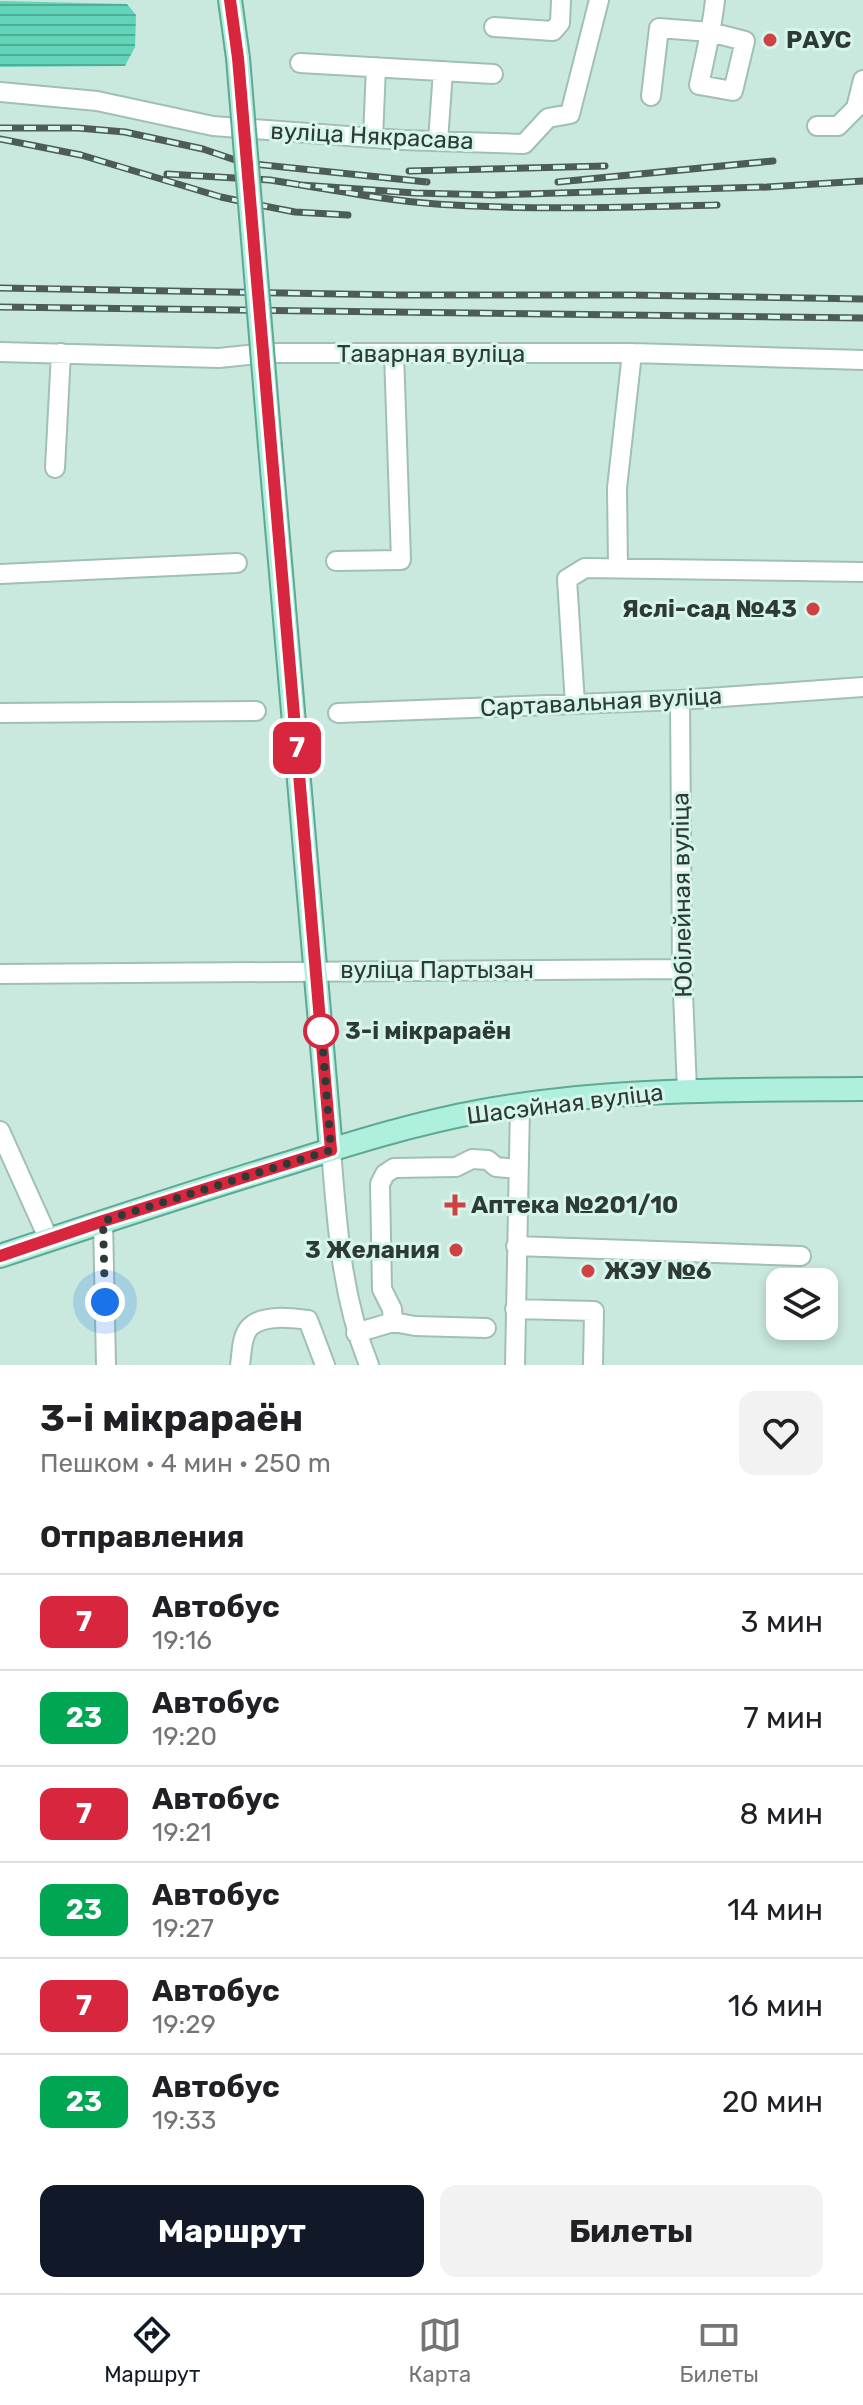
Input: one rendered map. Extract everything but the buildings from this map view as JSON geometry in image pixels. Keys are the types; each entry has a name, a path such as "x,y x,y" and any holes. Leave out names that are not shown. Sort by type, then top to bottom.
{"main road":[{"path":"230,0 238,58 331,1150"},
{"name":"Шасэйная вуліца","path":"0,1256 331,1150 438,1120 569,1098 687,1090 863,1089"}],"street":[{"path":"494,27 553,31 560,23 561,0"},
{"name":"вуліца Някрасава","path":"0,92 97,101 213,126 373,138 524,144 548,118 570,114 599,0"},
{"path":"651,96 659,28 710,32 715,0"},
{"path":"300,63 493,74"},
{"path":"373,138 376,67"},
{"path":"438,141 443,71"},
{"path":"817,126 838,126 856,108 863,80"},
{"name":"Таварная вуліца","path":"0,352 219,358 267,353 632,353 863,360"},
{"path":"55,468 61,353"},
{"path":"336,561 401,560 394,353"},
{"path":"618,567 617,488 632,353"},
{"path":"0,574 237,563"},
{"path":"575,704 567,579 585,568 863,572"},
{"name":"Сартавальная вуліца","path":"338,713 680,700 863,687"},
{"name":"Юбілейная вуліца","path":"680,700 682,969 687,1090"},
{"path":"0,713 256,711"},
{"name":"вуліца Партызан","path":"0,974 682,969"},
{"path":"515,1365 520,1105"},
{"path":"0,1131 49,1240"},
{"path":"331,1150 345,1288 356,1333 369,1365"},
{"path":"393,1322 392,1309 382,1289 380,1184 385,1174 394,1168 456,1167 472,1159 488,1160 496,1167 518,1169"},
{"path":"103,1221 106,1365"},
{"path":"516,1246 801,1256"},
{"path":"515,1309 594,1311 593,1365"},
{"path":"240,1365 243,1341 251,1326 265,1320 287,1317 308,1320 325,1365"},
{"path":"356,1333 393,1322 415,1326 486,1328"}],"shaded area":[{"path":"0,1 127,4 136,15 135,47 125,66 0,67"}],"railway":[{"path":"0,128 78,128 125,132 203,149 244,163 427,182"},
{"path":"0,139 81,155 221,197 295,212 348,215"},
{"path":"558,182 773,161"},
{"path":"409,171 605,166"},
{"path":"167,174 270,180 301,185"},
{"path":"717,205 486,207 396,200 301,185 493,195 863,181"},
{"path":"0,288 863,299"},
{"path":"0,307 863,318"}],"bus line":[{"name":"7","path":"0,1256 331,1150 238,58 230,0"}],"place":[{"name":"РАУС","path":"770,40"},
{"name":"Яслі-сад №43","path":"813,609"},
{"name":"3-і мікрараён","path":"321,1031"},
{"name":"Аптека №201/10","path":"455,1205"},
{"name":"3 Желания","path":"456,1250"},
{"name":"ЖЭУ №6","path":"588,1271"}],"route":[{"path":"105,1302 103,1221 331,1150 321,1025 321,1031"}]}
